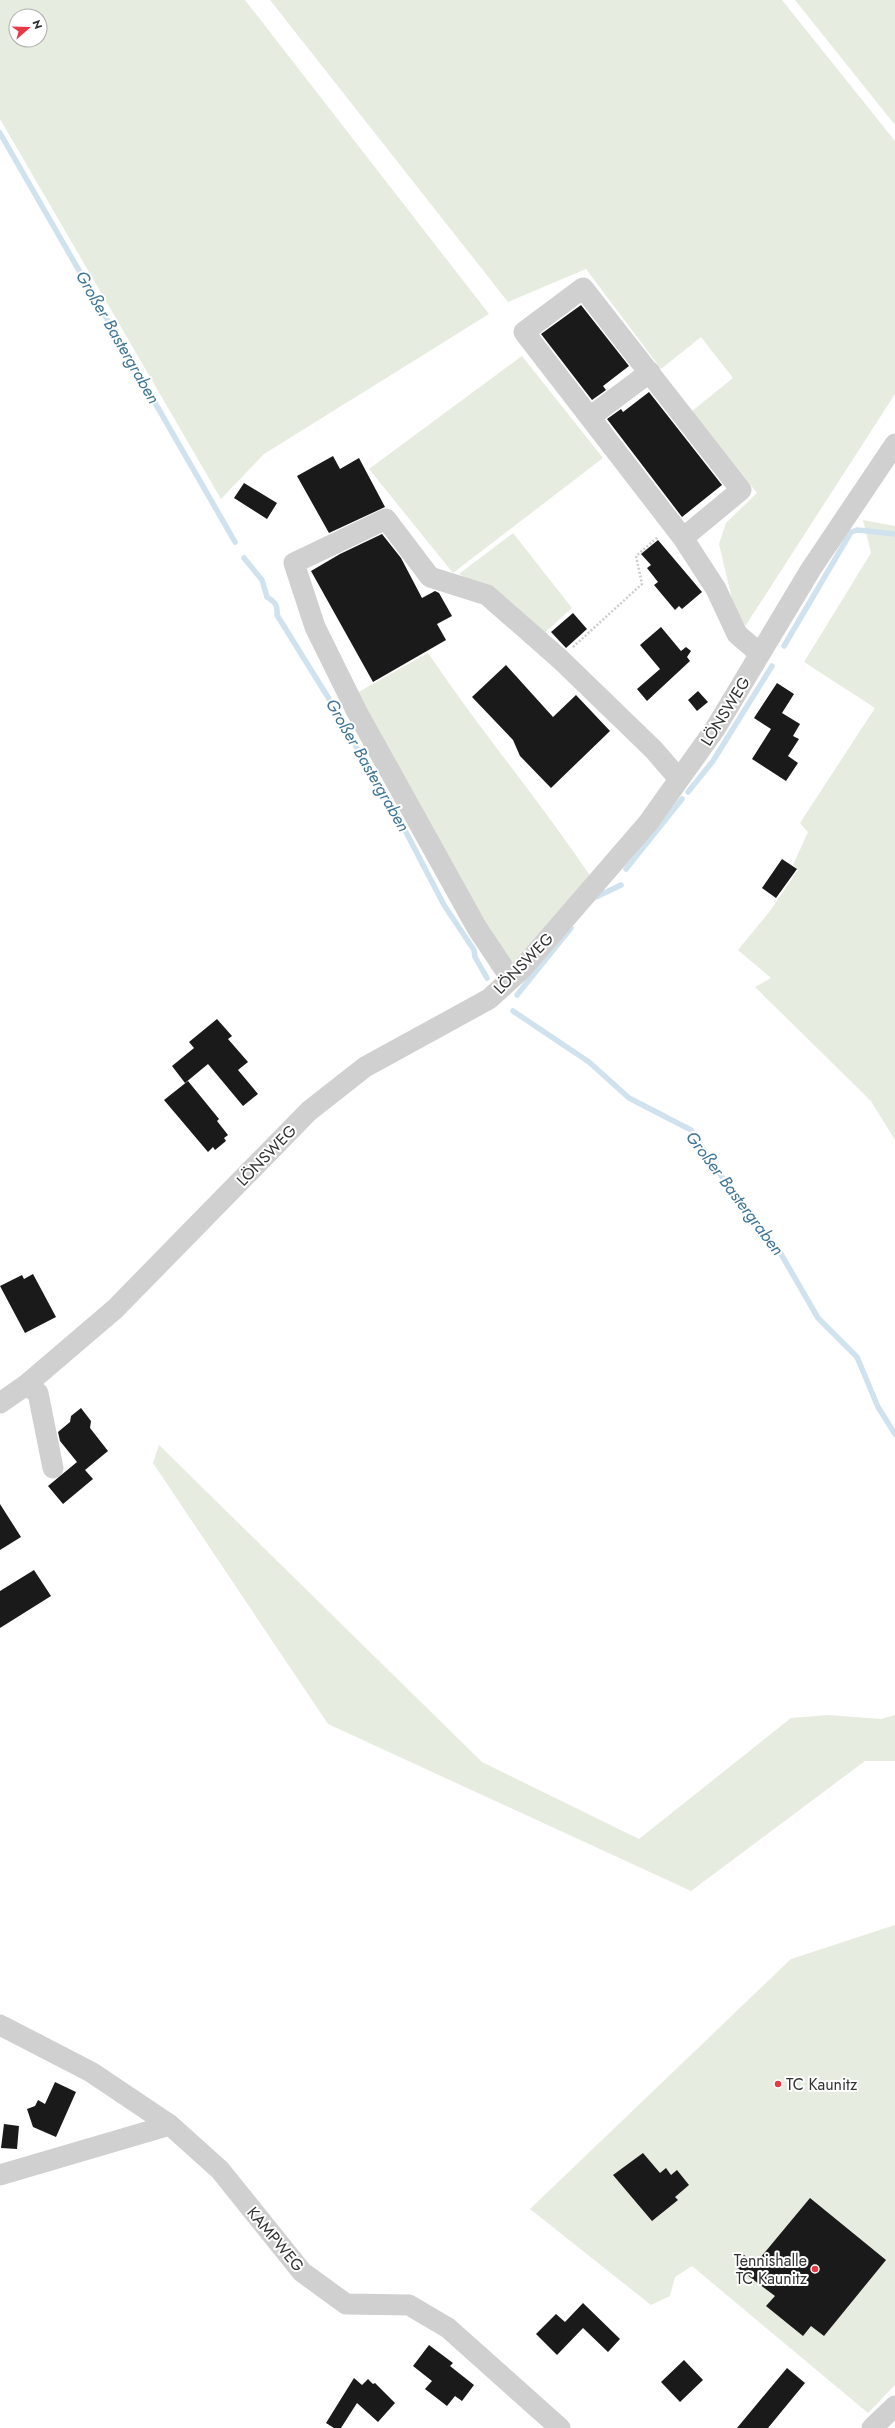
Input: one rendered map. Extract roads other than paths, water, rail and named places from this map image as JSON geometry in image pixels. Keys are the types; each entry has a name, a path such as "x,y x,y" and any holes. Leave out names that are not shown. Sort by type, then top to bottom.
{"street":[{"path":"683,538 741,490 583,288 524,332 683,538 716,589 737,634 760,654"},
{"path":"590,417 650,372"},
{"name":"LÖNSWEG","path":"0,1403 26,1385 115,1309 309,1111 365,1067 489,999 511,978 648,823 715,729 811,570 895,444"},
{"path":"511,978 477,928 357,712 315,627 294,563 386,519 430,577 487,595 560,659 654,750 679,779"},
{"path":"26,1385 38,1393 53,1468"},
{"name":"KAMPWEG","path":"0,2025 91,2072 170,2125 220,2170 302,2272 346,2304 409,2305 448,2328 560,2428"},
{"path":"0,2175 170,2125"},
{"path":"872,2428 895,2406"}],"waterway":[{"name":"Großer Bastergraben","path":"0,133 235,542"},
{"path":"784,646 851,532 857,530 895,534"},
{"name":"Großer Bastergraben","path":"244,558 262,580 267,597 274,602 276,606 277,615 352,736 361,758 385,792 444,905 474,950 475,957 487,978"},
{"path":"688,792 713,761 772,666"},
{"path":"626,869 682,799"},
{"path":"596,897 621,885"},
{"path":"517,995 571,928"},
{"name":"Großer Bastergraben","path":"513,1011 589,1062 629,1098 691,1130 742,1207 777,1247 818,1318 857,1357 878,1407 895,1434"}],"place":[{"name":"TC Kaunitz","path":"778,2084"},
{"name":"Tennishalle TC Kaunitz","path":"815,2269"}]}
